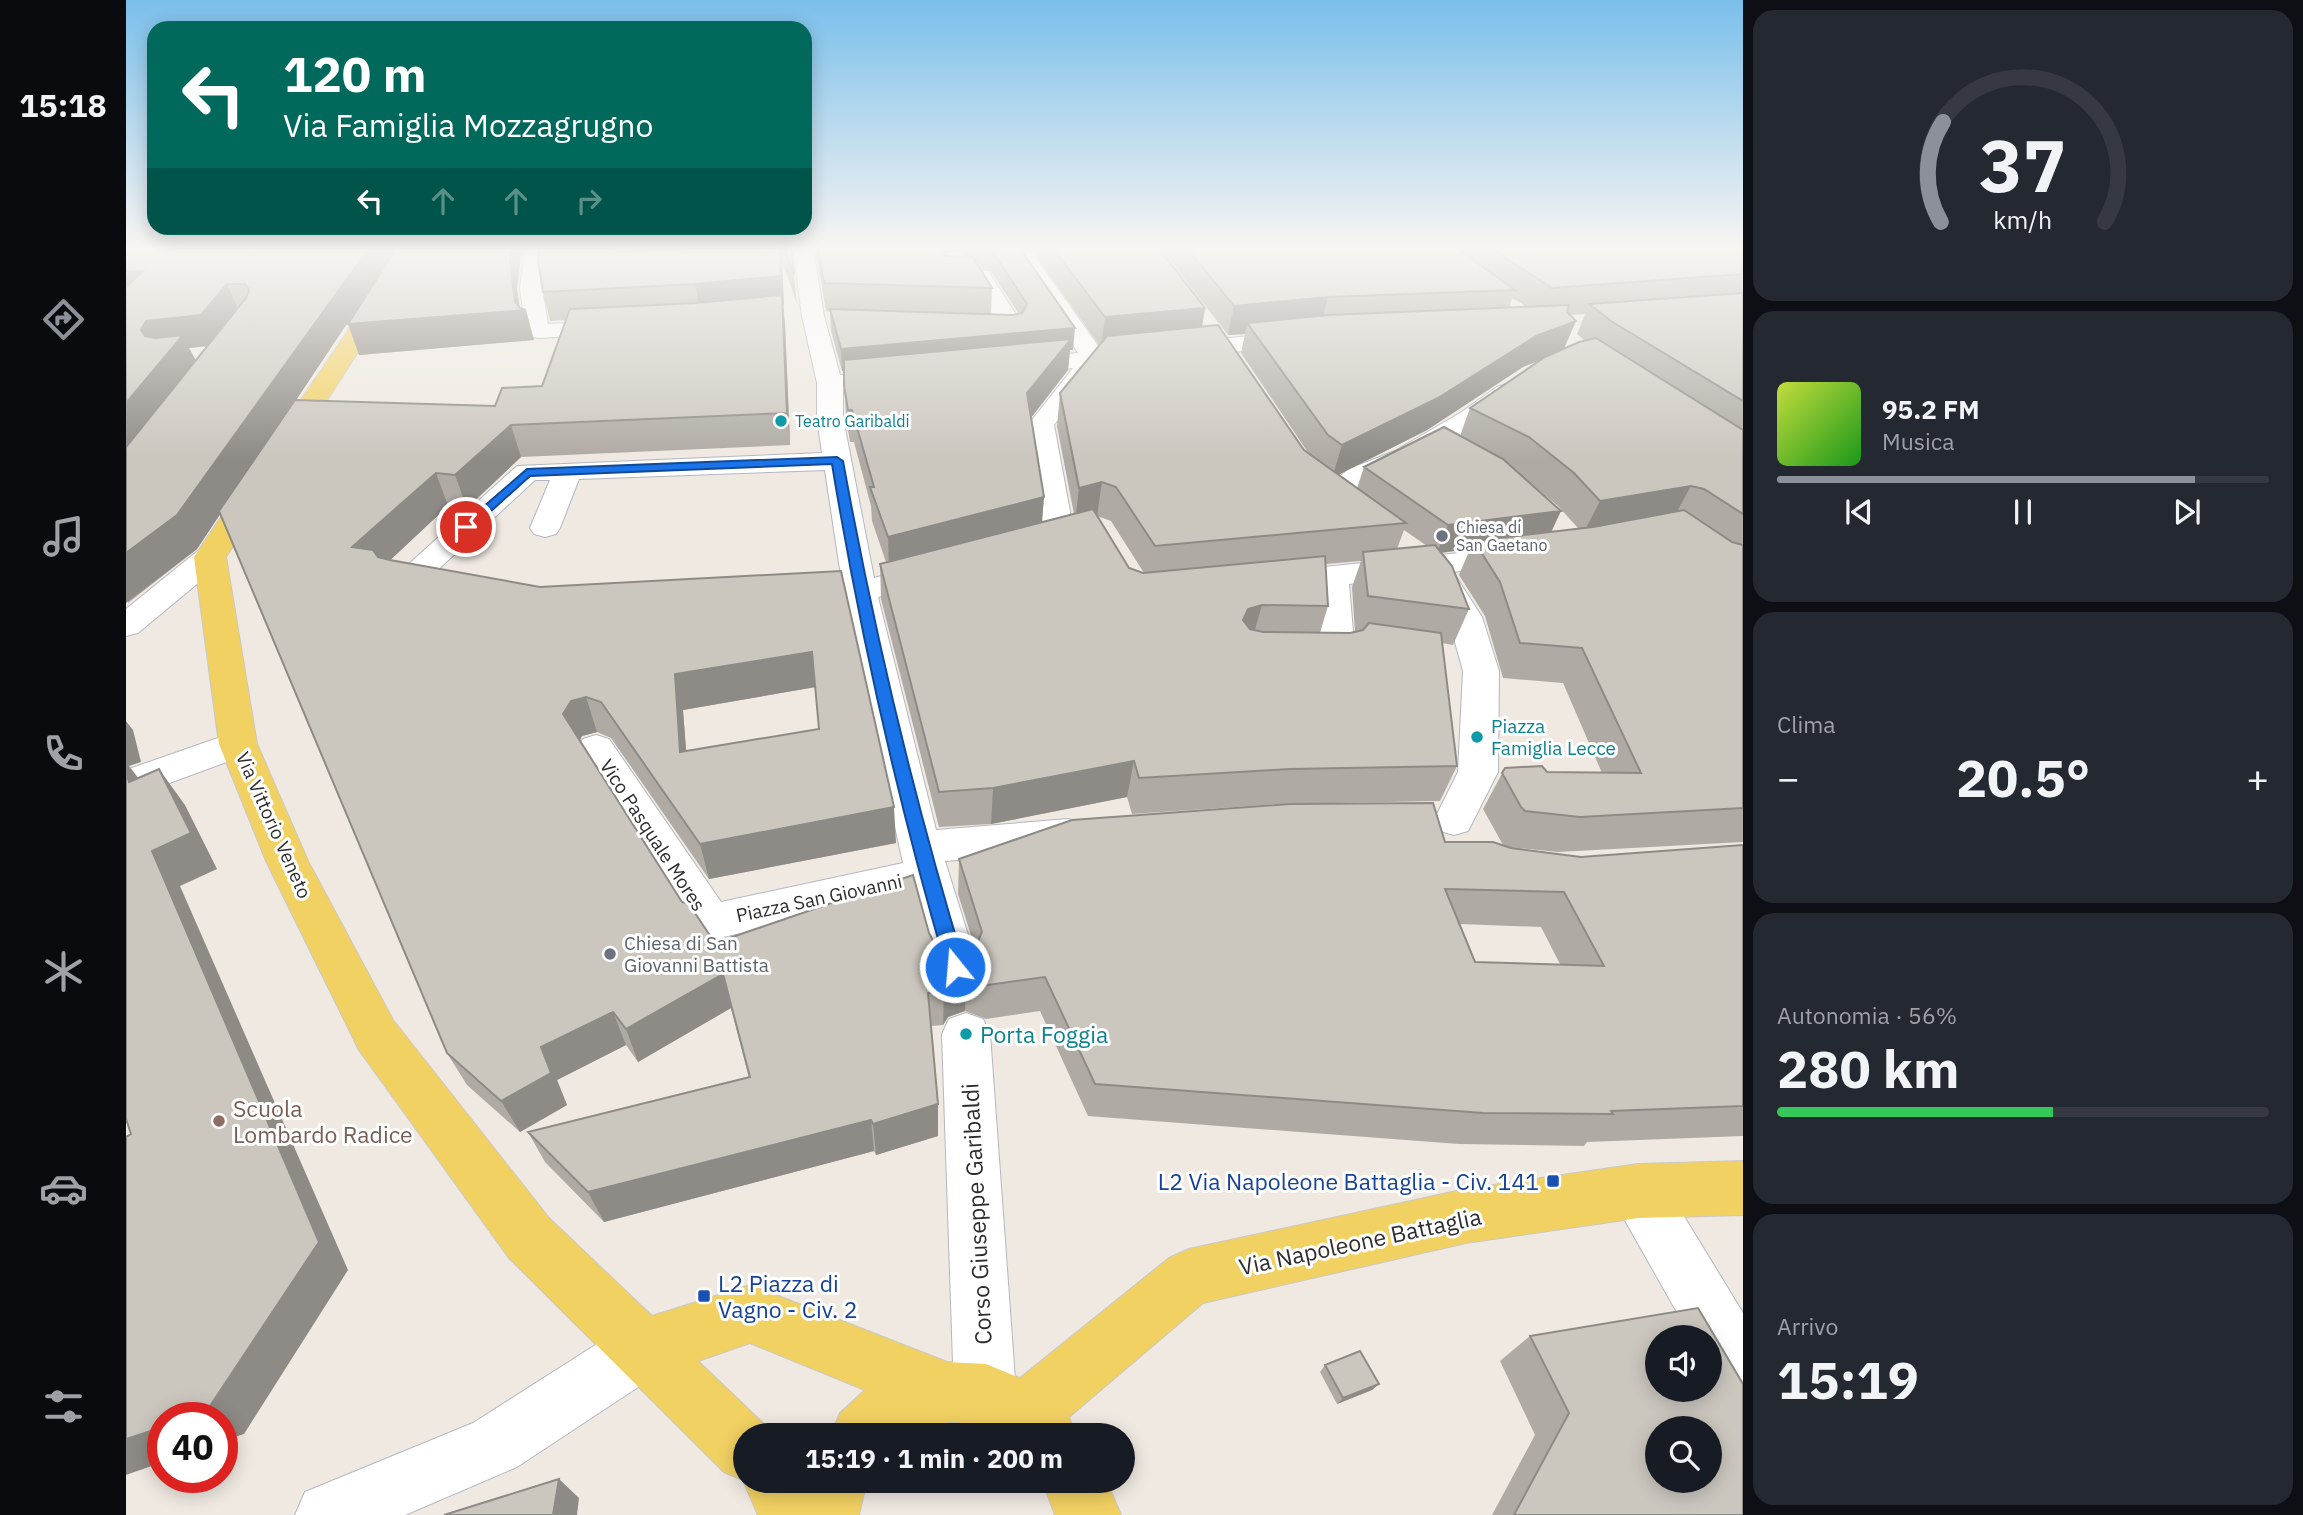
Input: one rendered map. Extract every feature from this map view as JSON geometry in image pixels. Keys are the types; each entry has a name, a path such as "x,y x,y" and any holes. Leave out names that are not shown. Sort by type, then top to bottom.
{"main road":[{"path":"210,557 367,318"},
{"name":"Via Vittorio Veneto","path":"210,557 238,744 287,861 376,1035 529,1238 733,1437"},
{"name":"Via Napoleone Battaglia","path":"999,1408 1189,1278 1466,1216 1638,1191 1743,1188"},
{"path":"643,1349 750,1314 999,1408"},
{"path":"873,1423 901,1402 999,1408"},
{"path":"781,1493 792,1515"},
{"path":"826,1515 832,1493"}],"street":[{"path":"536,318 538,331 634,327"},
{"path":"813,318 830,383 830,418 860,592 924,860 955,967"},
{"path":"823,318 841,321"},
{"path":"946,325 1012,327 1006,318"},
{"path":"1066,318 1094,358"},
{"path":"1205,325 1228,357"},
{"path":"997,367 1094,358 1228,357 1321,336"},
{"path":"1060,538 1041,425 1094,358"},
{"path":"830,383 913,375"},
{"path":"1335,494 1359,475 1405,457 1446,446 1469,419 1526,378"},
{"path":"458,592 405,582 527,472 837,461"},
{"path":"545,528 568,471"},
{"path":"1398,542 1436,572 1465,617 1481,671 1478,772 1448,829"},
{"path":"1249,584 1332,576 1436,572 1550,552"},
{"path":"126,626 210,557"},
{"path":"766,597 860,592 953,567"},
{"path":"1277,654 1338,655 1350,645 1332,576"},
{"path":"1440,657 1479,662"},
{"path":"126,785 238,744"},
{"name":"Vico Pasquale Mores","path":"596,748 710,922"},
{"name":"Piazza San Giovanni","path":"710,922 924,860 1098,833"},
{"name":"Corso Giuseppe Garibaldi","path":"966,1034 999,1408"},
{"path":"1638,1191 1743,1369"},
{"path":"328,1515 495,1445 643,1349"}],"building":[{"path":"126,318 176,318 146,321 141,330 145,336 155,338 183,335 126,403"},
{"path":"230,318 319,318 177,515 126,553 126,447"},
{"path":"352,318 428,318 348,324"},
{"path":"567,318 783,318 787,413 511,425 455,475 436,473 352,547 373,550 378,557 390,560 540,587 841,571 894,807 700,844 601,702 586,697 571,701 563,714 682,902 689,904 715,943 913,875 929,933 937,948 957,955 975,948 982,932 959,859 1072,820 1290,804 1433,803 1445,842 1493,842 1511,848 1581,857 1743,845 1743,1106 1611,1111 1613,1114 1483,1113 1095,1084 1045,977 988,985 966,977 949,983 944,991 928,993 938,1104 873,1124 871,1120 588,1192 528,1132 750,1077 723,974 626,1029 613,1012 541,1047 551,1073 501,1101 447,1053 219,511 295,400 495,406 502,388 542,386","holes":["812,652 819,729 680,752 675,674","1445,889 1564,892 1604,966 1475,962"]},
{"path":"832,318 1068,318 1075,328 841,349"},
{"path":"1301,318 1573,318 1576,321 1536,336 1438,398 1342,445 1328,435 1247,323"},
{"path":"1607,318 1743,318 1743,401"},
{"path":"1218,325 1304,450 1406,523 1155,546 1116,487 1102,482 1079,488 1060,393 1107,336"},
{"path":"1596,338 1743,430 1743,514 1704,489 1691,486 1600,501 1574,473 1529,437 1470,408 1545,357 1579,342"},
{"path":"1071,339 1027,393 1044,497 888,537 870,487 874,487 852,410 848,410 844,360"},
{"path":"1444,427 1503,459 1561,511 1448,525 1364,467"},
{"path":"1093,509 1129,568 1143,573 1325,556 1328,606 1262,605 1248,609 1243,620 1250,629 1263,632 1350,633 1363,630 1369,623 1441,633 1457,766 1290,769 1139,778 1134,761 993,788 939,792 880,564"},
{"path":"1684,510 1732,542 1743,545 1743,808 1580,817 1525,811 1502,773 1505,768 1542,766 1547,772 1641,773 1582,648 1520,643 1500,582 1474,541 1593,527"},
{"path":"1435,545 1452,566 1469,609 1368,596 1363,552"},
{"name":"Scuola Lombardo Radice","path":"159,769 191,833 152,851 319,1242 213,1402 147,1402 147,1432 126,1439 126,1137 131,1134 126,1119 126,770 129,782"},
{"path":"1698,1308 1708,1325 1645,1325 1645,1402 1722,1402 1722,1349 1743,1384 1743,1515 1514,1515 1569,1413 1530,1336"},
{"path":"1360,1351 1379,1384 1343,1398 1325,1365"},
{"path":"559,1479 553,1515 444,1515"}],"place":[{"name":"Teatro Garibaldi","path":"781,421"},
{"name":"Chiesa di San Gaetano","path":"1442,536"},
{"name":"Piazza Famiglia Lecce","path":"1477,737"},
{"name":"Chiesa di San Giovanni Battista","path":"610,954"},
{"name":"Porta Foggia","path":"966,1034"},
{"name":"Scuola Lombardo Radice","path":"219,1121"},
{"name":"L2 Via Napoleone Battaglia - Civ. 141","path":"1553,1181"},
{"name":"L2 Piazza di Vagno - Civ. 2","path":"704,1296"}],"route":[{"path":"466,527 527,472 837,461 860,592 920,847 955,967"}]}
